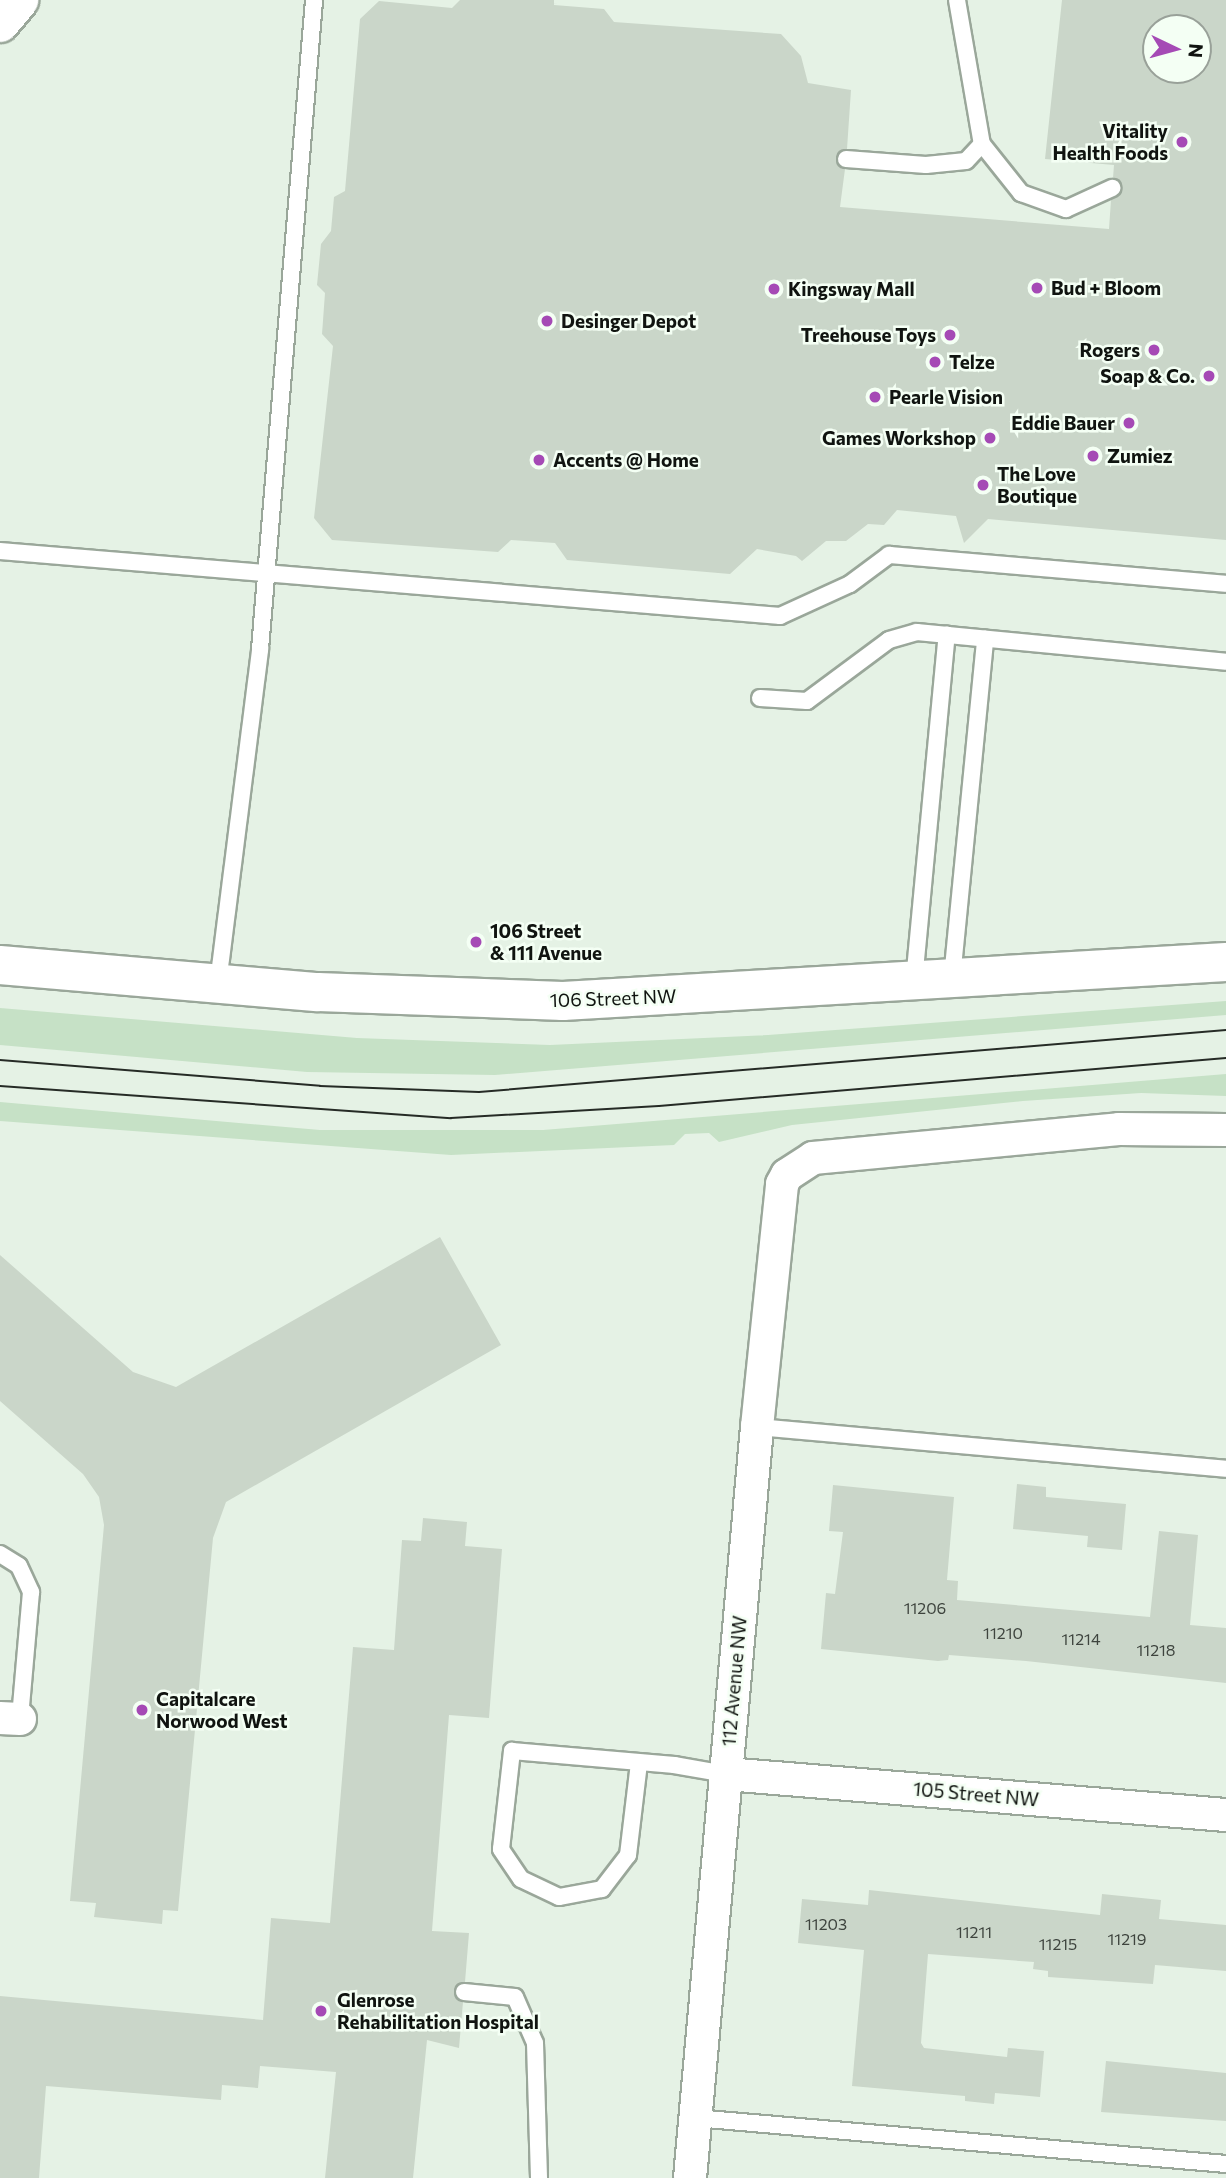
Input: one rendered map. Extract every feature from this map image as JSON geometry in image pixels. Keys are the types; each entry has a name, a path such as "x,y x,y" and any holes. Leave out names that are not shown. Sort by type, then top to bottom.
{"street":[{"path":"0,23 19,0"},
{"name":"106 Street NW","path":"0,965 318,992 563,1001 1226,962"},
{"name":"112 Avenue NW","path":"690,2178 757,1427 782,1184 794,1167 813,1158 1119,1129 1226,1130"},
{"name":"105 Street NW","path":"726,1774 1226,1815"}],"lane":[{"path":"218,983 266,571 314,0"},
{"path":"957,0 982,144 1021,193 1066,209 1112,188"},
{"path":"846,159 926,164 966,161 982,144"},
{"path":"0,551 266,571 780,616 850,584 889,555 1226,584"},
{"path":"760,698 807,701 889,640 917,632 1226,662"},
{"path":"914,982 947,635"},
{"path":"951,980 985,639"},
{"path":"757,1427 1226,1469"},
{"path":"0,1554 19,1566 32,1592 10,1718"},
{"path":"639,1763 628,1855 602,1889 559,1897 522,1879 501,1849 512,1751 639,1763 726,1774"},
{"path":"464,1992 515,1997 535,2043 539,2178"},
{"path":"695,2118 1226,2164"}],"green space":[{"path":"1226,1001 1226,1015 495,1075 307,1072 0,1045 0,1008 357,1038 550,1045 768,1035"},
{"path":"1226,1074 1226,1096 1141,1093 1023,1101 792,1125 719,1142 709,1133 685,1134 674,1145 451,1155 0,1121 0,1102 320,1130 543,1130"}],"building":[{"name":"Kingsway Mall","path":"460,0 554,0 554,5 604,9 614,22 781,34 801,56 808,83 851,90 847,149 836,158 845,169 840,207 1109,229 1111,200 1122,188 1113,178 1114,165 1045,159 1062,0 1226,0 1226,540 988,519 964,543 956,516 897,510 884,525 868,524 846,541 826,541 802,561 796,556 757,549 730,574 567,560 555,543 511,540 498,552 332,540 314,518 333,346 322,334 325,293 317,285 321,244 331,231 334,197 345,191 360,19 379,1 452,8"},
{"name":"Capitalcare Norwood West","path":"440,1237 501,1345 226,1502 213,1538 178,1911 163,1910 162,1924 94,1917 96,1903 70,1901 104,1525 99,1497 83,1474 0,1401 0,1255 133,1372 176,1387"},
{"path":"1017,1484 1046,1487 1046,1497 1126,1504 1122,1550 1087,1547 1088,1536 1013,1529"},
{"path":"833,1485 954,1497 947,1580 958,1581 957,1600 1150,1617 1159,1531 1198,1535 1190,1625 1226,1628 1226,1683 1026,1661 949,1655 948,1660 938,1661 821,1649 826,1593 835,1594 843,1532 829,1531"},
{"path":"423,1518 467,1522 465,1546 502,1549 489,1718 449,1715 432,1931 469,1933 465,1982 454,1992 463,2002 459,2048 427,2040 413,2178 325,2178 336,2072 260,2066 258,2088 222,2085 221,2100 46,2086 39,2178 0,2178 0,1996 263,2020 271,1918 330,1923 353,1647 394,1650 402,1540 421,1541"},
{"path":"869,1890 1100,1915 1102,1894 1161,1900 1159,1919 1226,1925 1226,1971 1155,1965 1153,1984 1048,1977 1048,1971 1033,1969 1034,1962 928,1954 921,2043 924,2048 1007,2057 1008,2048 1044,2051 1040,2097 995,2093 994,2104 965,2101 965,2096 852,2086 864,1950 798,1943 802,1899 868,1905"},
{"path":"1106,2061 1226,2073 1226,2121 1101,2112"}],"tram line":[{"path":"0,1060 320,1086 479,1092 1226,1030"},
{"path":"0,1086 451,1118 659,1106 1226,1058"}],"place":[{"name":"Vitality Health Foods","path":"1182,142"},
{"name":"Bud + Bloom","path":"1037,288"},
{"name":"Kingsway Mall","path":"774,289"},
{"name":"Desinger Depot","path":"547,321"},
{"name":"Treehouse Toys","path":"950,335"},
{"name":"Rogers","path":"1154,350"},
{"name":"Telze","path":"935,362"},
{"name":"Soap & Co.","path":"1209,376"},
{"name":"Pearle Vision","path":"875,397"},
{"name":"Eddie Bauer","path":"1129,423"},
{"name":"Games Workshop","path":"990,438"},
{"name":"Zumiez","path":"1093,456"},
{"name":"Accents @ Home","path":"539,460"},
{"name":"The Love Boutique","path":"983,485"},
{"name":"106 Street & 111 Avenue","path":"476,942"},
{"name":"Capitalcare Norwood West","path":"142,1710"},
{"name":"Glenrose Rehabilitation Hospital","path":"321,2011"}]}
